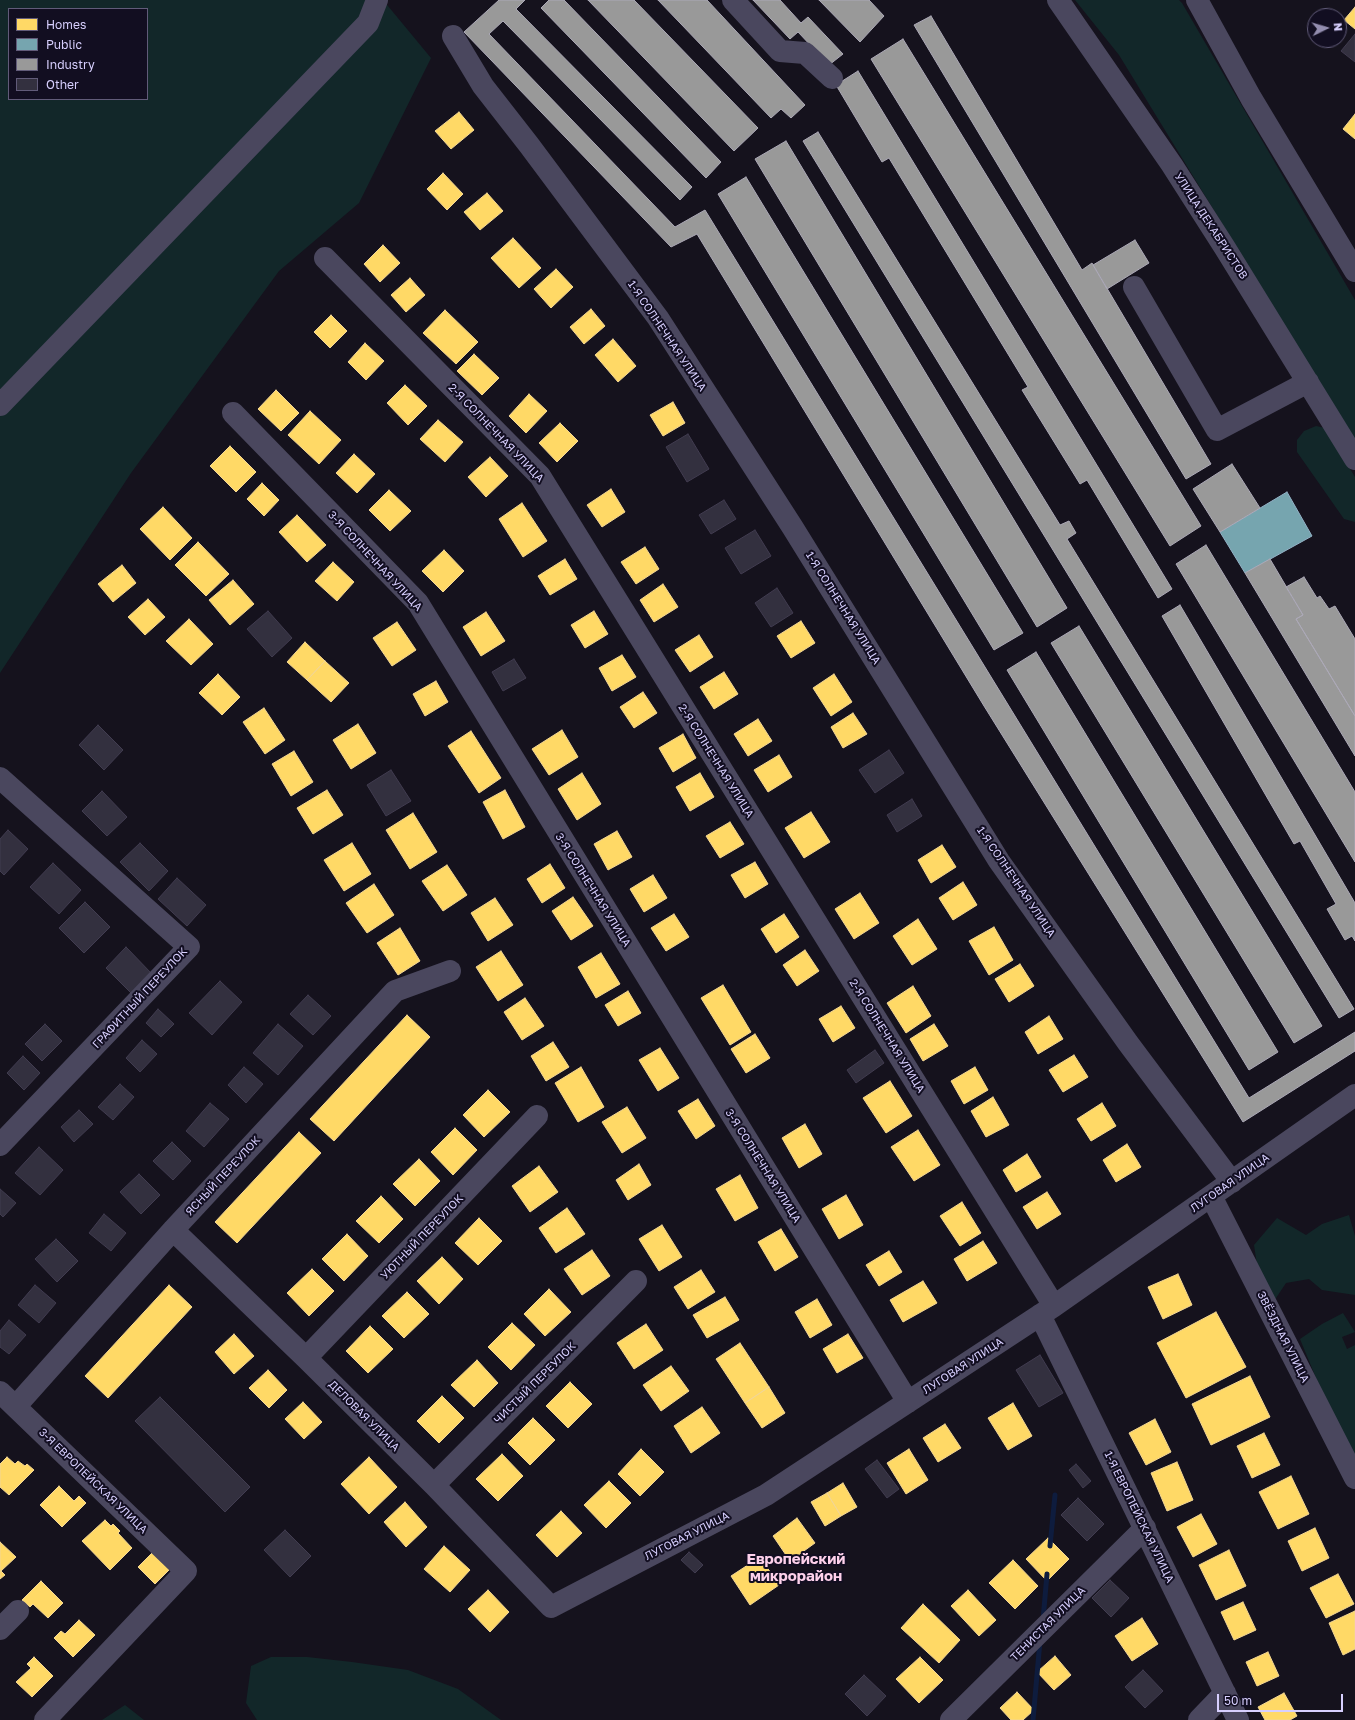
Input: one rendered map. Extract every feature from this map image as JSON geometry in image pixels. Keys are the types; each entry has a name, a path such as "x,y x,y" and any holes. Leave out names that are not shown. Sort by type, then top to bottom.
{"street":[{"path":"0,405 368,23 377,0"},
{"path":"733,0 780,51 805,53 832,78"},
{"name":"УЛИЦА ДЕКАБРИСТОВ","path":"1058,0 1172,165 1355,459"},
{"path":"1197,0 1251,98 1355,271"},
{"name":"1-Я СОЛНЕЧНАЯ УЛИЦА","path":"453,36 483,86 658,318 793,528 999,861 1128,1044 1232,1182"},
{"name":"2-Я СОЛНЕЧНАЯ УЛИЦА","path":"325,258 540,476 1047,1310"},
{"path":"1134,286 1217,430 1308,382"},
{"name":"3-Я СОЛНЕЧНАЯ УЛИЦА","path":"233,412 418,604 908,1402"},
{"name":"ГРАФИТНЫЙ ПЕРЕУЛОК","path":"0,778 189,947 0,1145"},
{"name":"ЯСНЫЙ ПЕРЕУЛОК","path":"8,1399 173,1230 395,991 450,971"},
{"name":"ЛУГОВАЯ УЛИЦА","path":"551,1606 766,1495 1047,1310 1355,1095"},
{"name":"УЮТНЫЙ ПЕРЕУЛОК","path":"306,1358 538,1116"},
{"name":"ЗВЁЗДНАЯ УЛИЦА","path":"1211,1196 1355,1478"},
{"name":"ДЕЛОВАЯ УЛИЦА","path":"173,1230 306,1358 434,1485 551,1606"},
{"name":"ЧИСТЫЙ ПЕРЕУЛОК","path":"434,1485 636,1281"},
{"name":"1-Я ЕВРОПЕЙСКАЯ УЛИЦА","path":"1047,1310 1145,1528 1238,1720"},
{"name":"3-Я ЕВРОПЕЙСКАЯ УЛИЦА","path":"8,1399 186,1571 45,1720"},
{"name":"ТЕНИСТАЯ УЛИЦА","path":"951,1720 1145,1528"},
{"path":"0,1629 18,1611"},
{"path":"1199,1720 1225,1694"}],"green space":[{"path":"0,0 383,0 431,58 359,203 279,271 131,473 0,673"},
{"path":"1075,0 1179,0 1182,3 1355,300 1355,441 1119,55"},
{"path":"1316,426 1325,428 1355,477 1355,522 1344,519 1297,452 1297,440 1304,431"},
{"path":"1349,1215 1355,1236 1355,1295 1322,1290 1309,1279 1286,1283 1274,1301 1259,1278 1254,1245 1277,1218 1306,1235 1322,1224"},
{"path":"1343,1313 1355,1332 1342,1337 1347,1349 1355,1345 1355,1473 1300,1339 1322,1324"},
{"path":"271,1657 307,1657 408,1670 458,1689 501,1720 257,1720 246,1703 251,1666"},
{"path":"125,1705 144,1720 102,1720"}],"building: Homes":[{"path":"1355,7 1355,29 1347,22 1347,16"},
{"path":"459,112 474,130 451,149 435,131"},
{"path":"1355,114 1355,139 1343,129"},
{"path":"443,173 463,194 447,210 427,189"},
{"path":"487,193 503,211 480,230 464,212"},
{"path":"513,238 541,268 519,288 491,258"},
{"path":"383,245 400,263 380,282 364,264"},
{"path":"556,269 573,287 551,308 534,289"},
{"path":"410,278 425,295 406,312 391,295"},
{"path":"591,309 605,326 584,344 570,327"},
{"path":"445,310 478,342 456,364 423,333"},
{"path":"331,315 347,331 330,348 314,332"},
{"path":"613,339 636,366 618,382 595,355"},
{"path":"365,343 384,361 366,380 348,362"},
{"path":"474,354 499,378 482,395 457,371"},
{"path":"405,385 427,406 408,425 387,403"},
{"path":"276,390 299,413 281,431 258,409"},
{"path":"529,394 547,411 526,433 509,416"},
{"path":"673,402 685,423 663,436 650,415"},
{"path":"310,411 341,440 319,464 288,435"},
{"path":"438,420 463,442 445,462 420,439"},
{"path":"560,423 578,441 557,462 539,443"},
{"path":"230,446 256,472 236,492 210,466"},
{"path":"354,454 375,474 357,493 336,473"},
{"path":"490,457 508,476 486,497 468,477"},
{"path":"262,483 279,500 264,516 247,499"},
{"path":"611,489 625,512 602,527 587,505"},
{"path":"389,490 411,511 390,531 369,510"},
{"path":"522,503 547,541 523,557 499,519"},
{"path":"163,507 192,538 170,560 140,529"},
{"path":"297,515 326,545 307,562 279,532"},
{"path":"198,542 229,574 206,596 175,565"},
{"path":"645,547 659,569 636,584 621,562"},
{"path":"444,550 464,571 443,592 422,571"},
{"path":"565,559 577,579 550,595 538,576"},
{"path":"333,562 354,582 337,601 315,581"},
{"path":"122,565 136,583 113,602 98,584"},
{"path":"233,580 254,604 230,625 209,600"},
{"path":"663,584 678,607 654,622 640,600"},
{"path":"148,599 165,617 145,635 128,617"},
{"path":"594,611 608,634 585,648 571,625"},
{"path":"486,612 505,641 481,656 463,627"},
{"path":"189,619 213,644 191,665 166,641"},
{"path":"801,621 815,643 791,658 777,636"},
{"path":"397,622 416,650 392,666 373,638"},
{"path":"699,635 713,657 690,672 675,650"},
{"path":"305,642 325,661 307,680 287,662"},
{"path":"622,655 636,677 612,691 599,668"},
{"path":"325,661 349,683 331,702 307,680"},
{"path":"724,672 738,694 714,709 700,687"},
{"path":"218,674 240,697 222,715 199,693"},
{"path":"834,674 852,702 831,716 813,688"},
{"path":"436,681 448,702 425,716 413,694"},
{"path":"643,692 657,713 634,728 620,707"},
{"path":"264,708 285,740 265,754 243,722"},
{"path":"853,713 867,734 843,748 831,727"},
{"path":"758,719 772,741 748,756 734,734"},
{"path":"358,724 376,753 351,769 333,740"},
{"path":"562,730 578,757 549,775 532,749"},
{"path":"471,731 501,778 479,793 448,746"},
{"path":"683,734 696,758 673,772 659,748"},
{"path":"294,751 313,782 291,796 272,764"},
{"path":"779,755 792,777 768,792 754,770"},
{"path":"582,773 601,804 577,820 558,789"},
{"path":"700,773 714,797 690,811 676,787"},
{"path":"327,790 343,815 313,834 297,808"},
{"path":"505,790 525,827 503,839 483,802"},
{"path":"811,812 830,842 804,858 785,828"},
{"path":"413,813 437,852 410,869 386,830"},
{"path":"730,822 744,844 720,858 706,836"},
{"path":"617,831 632,857 608,870 594,844"},
{"path":"352,843 371,874 344,891 324,860"},
{"path":"942,845 956,867 931,883 918,860"},
{"path":"755,862 768,884 745,898 731,875"},
{"path":"550,864 565,888 542,903 527,879"},
{"path":"447,865 467,895 443,911 422,881"},
{"path":"653,875 667,898 644,912 630,889"},
{"path":"963,882 977,905 953,920 939,898"},
{"path":"374,884 394,915 367,933 346,903"},
{"path":"860,893 879,923 854,939 835,909"},
{"path":"573,897 593,926 571,940 552,911"},
{"path":"495,898 513,925 488,941 471,913"},
{"path":"674,914 689,937 666,951 651,928"},
{"path":"784,914 799,937 776,953 761,929"},
{"path":"918,919 937,949 912,965 893,936"},
{"path":"994,927 1013,960 989,975 969,941"},
{"path":"400,928 420,961 398,975 377,943"},
{"path":"805,950 819,971 797,986 783,965"},
{"path":"501,951 523,985 498,1001 476,967"},
{"path":"601,953 620,984 596,998 578,967"},
{"path":"1020,964 1034,986 1009,1002 995,979"},
{"path":"723,985 751,1032 730,1045 701,998"},
{"path":"913,986 931,1016 906,1033 887,1003"},
{"path":"628,991 641,1013 618,1026 605,1005"},
{"path":"525,998 544,1026 522,1040 504,1012"},
{"path":"841,1006 855,1028 833,1042 819,1019"},
{"path":"407,1015 430,1037 334,1141 310,1119"},
{"path":"1049,1016 1063,1039 1038,1054 1025,1032"},
{"path":"934,1024 948,1046 923,1061 910,1039"},
{"path":"755,1034 770,1058 746,1073 731,1049"},
{"path":"553,1042 569,1067 546,1081 531,1056"},
{"path":"660,1048 679,1078 658,1091 639,1060"},
{"path":"1074,1055 1088,1077 1063,1092 1049,1070"},
{"path":"581,1067 604,1107 578,1122 555,1083"},
{"path":"975,1067 988,1090 964,1104 951,1081"},
{"path":"890,1081 912,1116 886,1133 863,1098"},
{"path":"488,1090 510,1112 484,1137 463,1115"},
{"path":"993,1097 1009,1125 986,1137 971,1111"},
{"path":"698,1099 715,1126 696,1139 678,1111"},
{"path":"1102,1103 1116,1126 1091,1141 1077,1119"},
{"path":"627,1107 646,1138 622,1153 602,1122"},
{"path":"805,1124 822,1154 799,1168 782,1138"},
{"path":"455,1128 477,1150 453,1175 431,1152"},
{"path":"918,1130 940,1165 914,1181 891,1147"},
{"path":"299,1132 321,1153 237,1243 215,1222"},
{"path":"1127,1144 1141,1167 1116,1182 1103,1160"},
{"path":"1027,1154 1041,1177 1016,1192 1003,1170"},
{"path":"419,1159 440,1181 415,1206 393,1184"},
{"path":"639,1164 651,1185 628,1200 616,1180"},
{"path":"539,1166 558,1192 530,1212 512,1186"},
{"path":"740,1175 758,1208 735,1221 716,1189"},
{"path":"1047,1192 1061,1214 1037,1229 1023,1207"},
{"path":"846,1195 863,1225 839,1239 822,1209"},
{"path":"381,1196 403,1219 379,1243 356,1221"},
{"path":"962,1202 981,1233 960,1246 940,1216"},
{"path":"567,1208 585,1234 556,1253 539,1228"},
{"path":"479,1218 502,1241 478,1265 455,1243"},
{"path":"662,1225 682,1257 659,1271 639,1239"},
{"path":"781,1229 798,1257 775,1271 758,1242"},
{"path":"347,1234 368,1256 344,1281 322,1259"},
{"path":"983,1241 997,1263 967,1281 954,1259"},
{"path":"592,1250 610,1276 582,1295 564,1269"},
{"path":"889,1251 902,1272 879,1286 866,1265"},
{"path":"442,1257 463,1279 439,1304 417,1281"},
{"path":"312,1269 334,1291 309,1316 287,1293"},
{"path":"701,1270 715,1292 688,1309 674,1287"},
{"path":"1178,1274 1192,1305 1163,1319 1148,1287"},
{"path":"923,1281 937,1303 903,1322 890,1300"},
{"path":"169,1285 192,1307 108,1398 85,1376"},
{"path":"549,1289 571,1312 545,1336 524,1314"},
{"path":"407,1292 429,1314 404,1338 382,1316"},
{"path":"725,1297 739,1320 707,1338 693,1315"},
{"path":"817,1299 832,1325 810,1338 795,1312"},
{"path":"1216,1312 1246,1367 1186,1398 1157,1343"},
{"path":"512,1323 535,1345 511,1370 488,1347"},
{"path":"646,1324 663,1350 634,1369 617,1343"},
{"path":"370,1326 393,1349 368,1373 346,1351"},
{"path":"234,1334 254,1356 234,1374 215,1352"},
{"path":"848,1334 863,1358 837,1373 823,1349"},
{"path":"740,1343 769,1387 745,1403 716,1359"},
{"path":"477,1360 498,1383 474,1407 451,1385"},
{"path":"671,1366 689,1391 661,1411 643,1385"},
{"path":"268,1370 287,1390 269,1408 249,1388"},
{"path":"1250,1376 1270,1417 1211,1445 1192,1404"},
{"path":"570,1382 592,1404 568,1428 546,1406"},
{"path":"769,1387 785,1413 762,1428 745,1403"},
{"path":"442,1396 464,1418 439,1443 417,1421"},
{"path":"303,1402 322,1422 304,1439 285,1419"},
{"path":"1013,1403 1032,1436 1008,1450 988,1418"},
{"path":"702,1407 720,1433 691,1453 674,1426"},
{"path":"533,1418 555,1440 530,1465 508,1443"},
{"path":"1155,1419 1171,1452 1146,1465 1129,1433"},
{"path":"945,1424 961,1448 938,1462 923,1438"},
{"path":"1264,1433 1280,1465 1252,1478 1237,1446"},
{"path":"641,1449 664,1472 640,1496 618,1474"},
{"path":"909,1449 928,1480 906,1494 887,1463"},
{"path":"502,1454 523,1476 498,1501 476,1479"},
{"path":"7,1457 15,1464 18,1461 25,1466 27,1464 34,1470 9,1495 0,1487 0,1464"},
{"path":"369,1457 397,1487 369,1514 341,1484"},
{"path":"1177,1462 1193,1500 1167,1511 1151,1473"},
{"path":"1291,1476 1309,1514 1278,1529 1259,1492"},
{"path":"609,1481 631,1503 606,1528 584,1505"},
{"path":"843,1483 857,1507 841,1516 827,1493"},
{"path":"59,1486 74,1501 79,1496 86,1503 62,1527 40,1505"},
{"path":"827,1493 841,1516 825,1526 811,1502"},
{"path":"405,1502 427,1527 406,1547 384,1522"},
{"path":"561,1511 582,1533 557,1557 536,1535"},
{"path":"1201,1514 1217,1544 1193,1557 1177,1527"},
{"path":"797,1518 815,1543 790,1561 773,1536"},
{"path":"105,1520 111,1526 113,1524 120,1531 118,1533 132,1548 110,1570 82,1541"},
{"path":"1315,1528 1329,1558 1302,1571 1288,1541"},
{"path":"1048,1538 1069,1559 1047,1581 1026,1559"},
{"path":"0,1542 16,1557 1,1571 5,1575 0,1579"},
{"path":"444,1546 470,1570 450,1592 424,1569"},
{"path":"1229,1550 1246,1586 1216,1600 1199,1565"},
{"path":"154,1551 171,1568 155,1584 138,1567"},
{"path":"760,1557 779,1585 750,1605 731,1576"},
{"path":"1013,1560 1038,1586 1015,1609 989,1583"},
{"path":"1338,1574 1354,1604 1326,1618 1310,1588"},
{"path":"41,1581 63,1603 48,1618 33,1604 30,1607 22,1600"},
{"path":"488,1590 509,1612 490,1632 468,1609"},
{"path":"968,1590 996,1620 979,1636 951,1606"},
{"path":"1243,1602 1256,1630 1234,1640 1221,1612"},
{"path":"923,1604 960,1640 939,1663 901,1628"},
{"path":"1355,1611 1355,1649 1343,1655 1329,1623"},
{"path":"1142,1618 1158,1644 1132,1661 1115,1636"},
{"path":"79,1620 95,1635 73,1657 54,1638 61,1631 65,1634"},
{"path":"1268,1652 1279,1676 1257,1686 1246,1662"},
{"path":"1055,1656 1071,1675 1054,1690 1037,1672"},
{"path":"34,1657 53,1676 32,1697 16,1682 31,1668 27,1664"},
{"path":"920,1657 943,1680 919,1703 896,1679"},
{"path":"1017,1692 1034,1710 1023,1720 1011,1720 1000,1708"},
{"path":"1284,1693 1297,1716 1290,1720 1265,1720 1258,1707"}],"building: Public":[{"path":"1287,492 1312,536 1245,573 1220,532"}],"building: Industry":[{"path":"499,0 525,0 516,9 692,187 680,200 503,21 489,34 675,227 705,210 1249,1098 1355,1032 1355,1051 1243,1122 984,706 697,234 671,247 464,32"},
{"path":"549,0 564,0 721,162 706,178 541,8"},
{"path":"588,0 634,0 758,128 734,151"},
{"path":"658,0 707,0 805,105 791,118 781,109 771,118"},
{"path":"753,0 780,0 801,23 808,17 843,54 829,65 798,32 790,39"},
{"path":"819,0 869,0 884,16 860,42"},
{"path":"931,16 1082,270 1092,263 1211,464 1186,479 914,25"},
{"path":"903,39 1201,526 1170,546 871,59"},
{"path":"858,71 1172,589 1158,598 1087,480 1080,484 1022,390 1028,387 889,158 882,162 836,85"},
{"path":"818,132 1060,525 1069,521 1076,533 1067,539 1354,1009 1339,1018 803,141"},
{"path":"786,141 1067,608 1037,627 755,159"},
{"path":"746,177 1023,633 994,650 718,194"},
{"path":"1135,240 1149,263 1107,289 1093,265"},
{"path":"1232,464 1260,508 1220,532 1193,489"},
{"path":"1206,545 1355,792 1355,862 1176,564"},
{"path":"1270,559 1303,615 1296,619 1355,716 1355,756 1245,573"},
{"path":"1304,577 1317,598 1320,596 1329,609 1335,606 1355,639 1355,716 1296,619 1303,615 1286,587"},
{"path":"1180,605 1355,903 1355,941 1352,936 1345,940 1327,909 1336,904 1300,841 1294,844 1162,616"},
{"path":"1079,626 1322,1026 1294,1043 1051,643"},
{"path":"1036,652 1278,1052 1249,1070 1007,670"}],"building: Other":[{"path":"1355,34 1355,62 1341,51 1343,48 1347,48 1347,44"},
{"path":"688,434 709,469 687,482 666,447"},
{"path":"724,500 736,519 711,534 699,515"},
{"path":"755,530 771,556 741,574 725,548"},
{"path":"777,588 793,613 771,627 755,603"},
{"path":"268,611 292,638 272,657 247,629"},
{"path":"514,659 526,678 503,691 492,672"},
{"path":"98,725 123,750 104,770 79,745"},
{"path":"889,750 904,773 875,793 859,770"},
{"path":"391,770 411,801 386,816 367,785"},
{"path":"102,791 127,817 107,836 82,811"},
{"path":"912,799 922,816 897,832 887,815"},
{"path":"8,830 28,849 4,875 0,871 0,839"},
{"path":"140,843 168,871 149,891 120,862"},
{"path":"53,863 81,890 59,914 30,887"},
{"path":"177,878 206,905 187,926 158,899"},
{"path":"85,902 110,927 84,953 59,928"},
{"path":"126,947 152,974 132,994 106,968"},
{"path":"220,981 242,1002 212,1035 189,1013"},
{"path":"308,995 331,1016 313,1035 290,1014"},
{"path":"158,1009 174,1024 161,1037 146,1023"},
{"path":"45,1024 62,1041 42,1061 25,1044"},
{"path":"278,1024 303,1046 278,1075 253,1053"},
{"path":"142,1040 157,1054 140,1072 126,1058"},
{"path":"875,1050 884,1063 856,1083 847,1070"},
{"path":"23,1056 40,1073 24,1090 7,1073"},
{"path":"244,1067 263,1084 246,1103 228,1085"},
{"path":"120,1084 134,1097 113,1120 98,1107"},
{"path":"210,1103 229,1119 204,1147 186,1131"},
{"path":"79,1110 93,1124 74,1142 61,1127"},
{"path":"172,1142 191,1161 173,1180 153,1161"},
{"path":"39,1147 63,1170 40,1195 15,1173"},
{"path":"139,1174 160,1195 141,1214 120,1192"},
{"path":"0,1189 16,1203 3,1217 0,1214"},
{"path":"104,1214 126,1233 111,1251 89,1233"},
{"path":"56,1239 78,1261 57,1282 35,1259"},
{"path":"35,1285 56,1303 39,1323 18,1305"},
{"path":"9,1320 26,1335 9,1354 0,1347 0,1331"},
{"path":"1040,1355 1063,1393 1039,1407 1016,1370"},
{"path":"160,1397 250,1487 225,1512 135,1421"},
{"path":"877,1460 899,1489 887,1498 865,1469"},
{"path":"1076,1464 1091,1481 1083,1488 1069,1470"},
{"path":"1078,1498 1104,1524 1087,1541 1061,1515"},
{"path":"285,1530 311,1556 290,1577 264,1550"},
{"path":"689,1552 703,1565 695,1573 681,1560"},
{"path":"1110,1580 1129,1598 1111,1617 1092,1598"},
{"path":"1143,1670 1163,1691 1145,1708 1125,1687"},
{"path":"864,1675 886,1696 867,1716 845,1694"}],"waterway":[{"path":"1050,1546 1055,1495"},
{"path":"1043,1620 1047,1574"},
{"path":"1033,1720 1040,1641"}],"district":[{"name":"Европейский микрорайон","path":"796,1568"}]}
